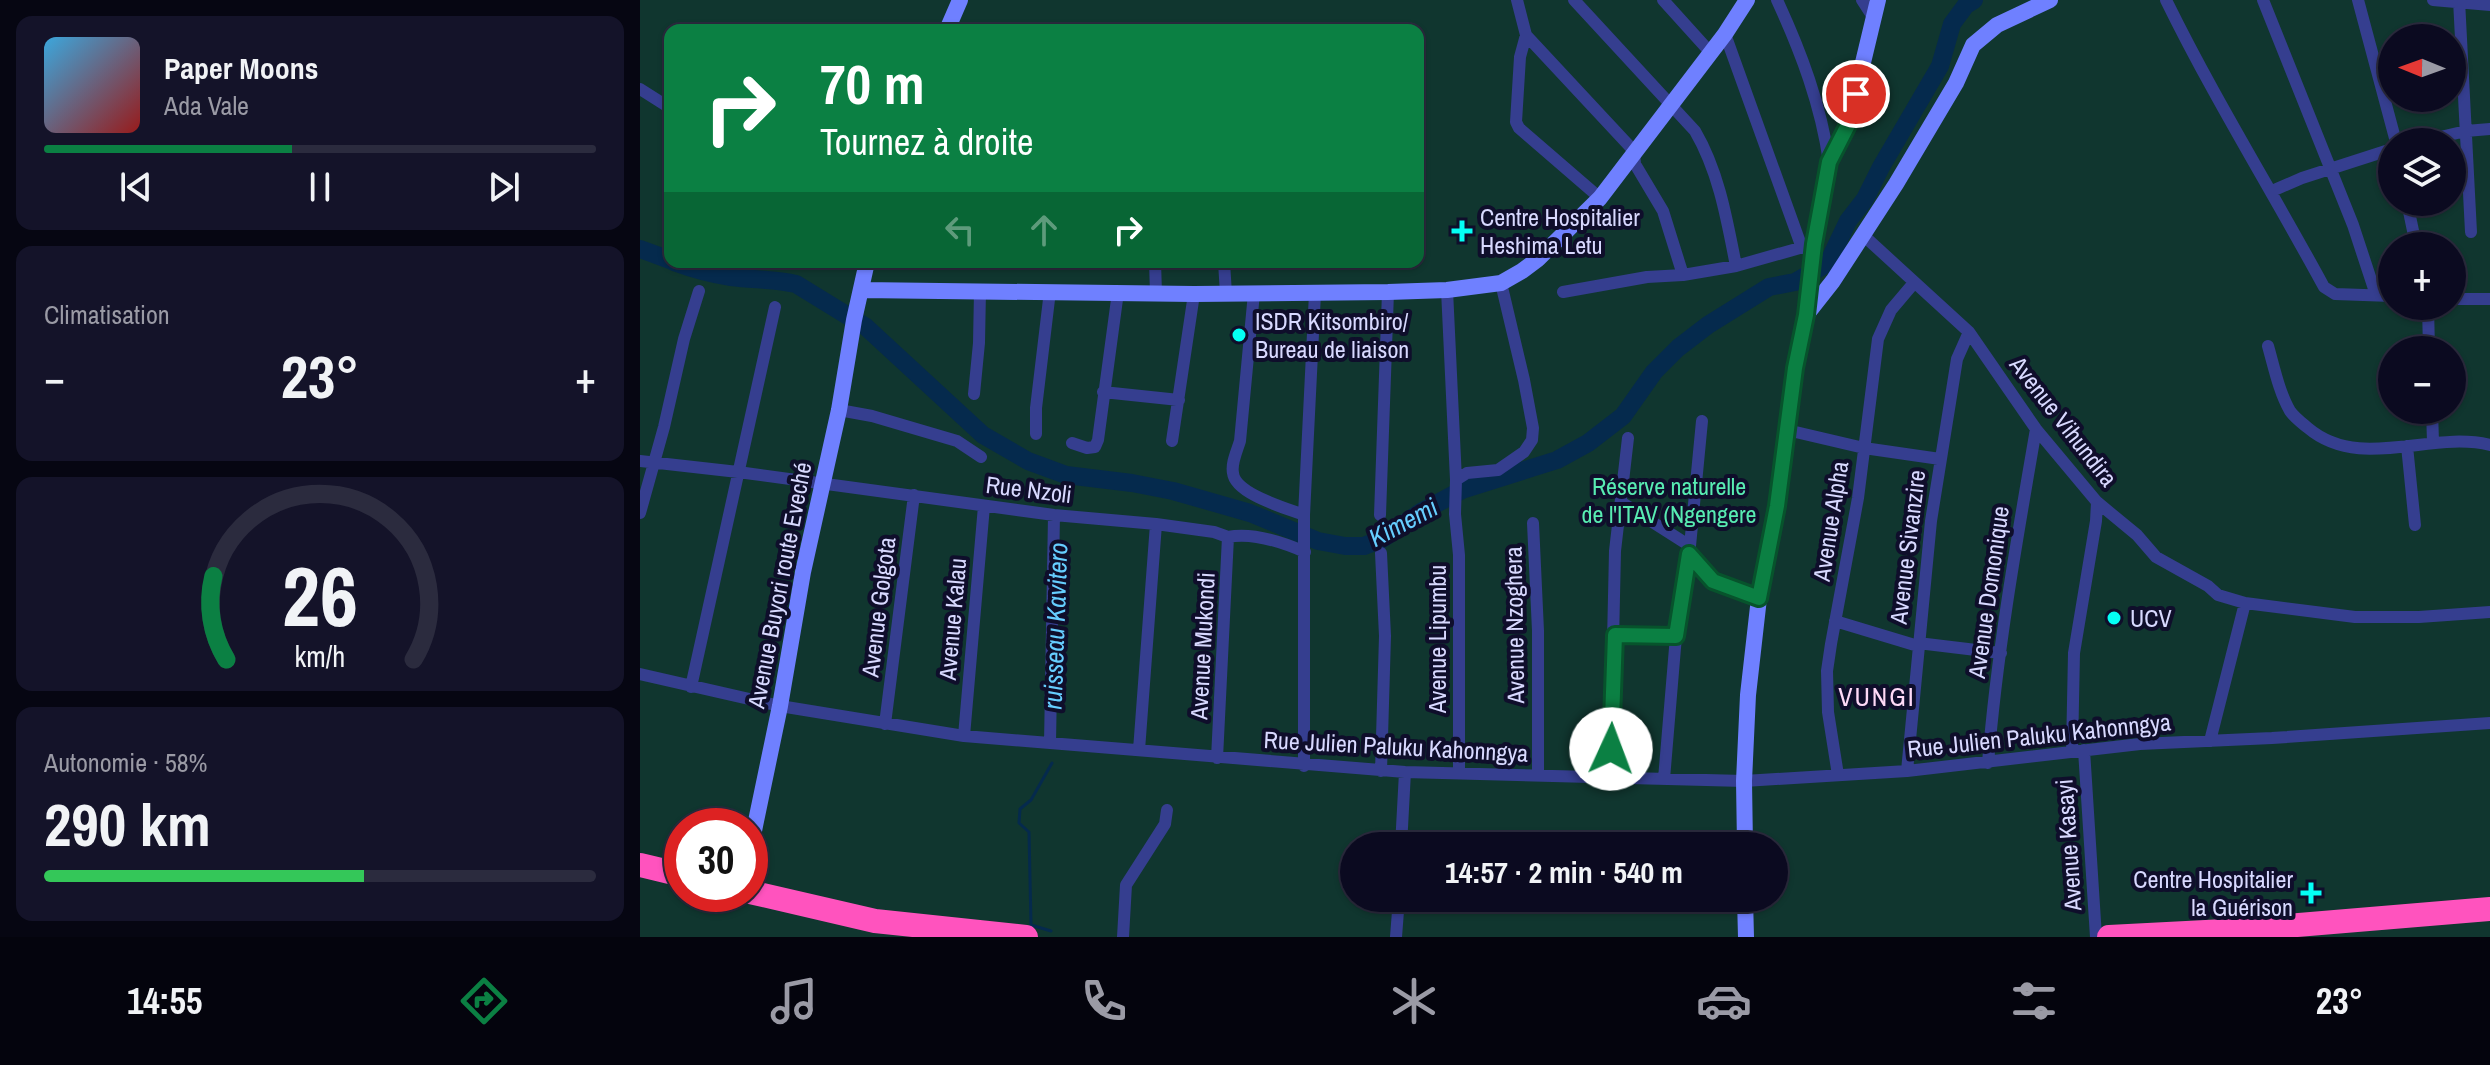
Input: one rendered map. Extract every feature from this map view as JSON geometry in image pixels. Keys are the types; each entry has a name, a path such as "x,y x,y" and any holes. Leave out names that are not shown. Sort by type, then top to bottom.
{"highway":[{"path":"640,865 664,871"},
{"path":"768,896 875,921 1026,937"},
{"path":"2109,937 2348,928 2490,909"}],"street":[{"path":"950,24 960,0"},
{"path":"1517,0 1526,35 1634,151 1635,164 1663,211 1683,275"},
{"path":"1574,0 1695,131 1706,152 1726,216 1736,266"},
{"path":"1663,0 1710,52"},
{"path":"862,290 1226,294 1447,290 1501,283 1538,259 1600,198 1725,34 1747,0"},
{"path":"1777,0 1815,97 1829,162"},
{"path":"1862,0 1873,17"},
{"path":"1745,832 1748,695 1759,598 1777,506 1795,368 1806,315 1810,251 1829,162 1848,125 1878,0"},
{"path":"1806,315 1863,235 1956,83 1973,45 1997,25 2050,0"},
{"path":"2166,0 2191,51 2324,287 2335,294 2376,295 2353,225 2263,0"},
{"path":"2358,0 2392,128"},
{"path":"2433,0 2490,5"},
{"path":"2459,0 2466,128"},
{"path":"1725,34 1810,251"},
{"path":"1526,35 1520,57 1516,122 1519,128 1600,198"},
{"path":"640,89 664,104"},
{"path":"2471,232 2466,131 2490,129"},
{"path":"2272,191 2378,153"},
{"name":"Avenue Vihundira","path":"1863,235 1969,332 2036,429 2097,502 2137,535 2156,557 2208,586 2218,595 2245,603 2355,617 2490,612"},
{"path":"1563,292 1647,277 1683,275 1810,251"},
{"name":"Avenue Buyori route Eveché","path":"759,808 803,572 839,410 866,268"},
{"path":"1155,268 1156,293"},
{"path":"1224,268 1226,294"},
{"path":"1456,480 1467,473 1498,470 1524,452 1532,440 1533,428 1524,380 1501,283"},
{"name":"Avenue Alpha","path":"1838,775 1828,712 1827,671 1864,448 1878,339 1891,310 1913,284"},
{"name":"Avenue Lipumbu","path":"1447,290 1459,555 1459,773"},
{"path":"640,513 646,462 699,291"},
{"path":"974,394 980,291"},
{"path":"1036,434 1036,408 1050,291"},
{"path":"1072,443 1095,447 1100,430 1118,292"},
{"path":"1380,515 1388,292"},
{"path":"1254,293 1240,441 1232,476 1237,485 1247,492 1305,517"},
{"path":"1304,766 1305,517 1315,293"},
{"path":"1172,441 1194,294"},
{"path":"2466,299 2490,299"},
{"path":"691,687 775,307"},
{"name":"Avenue Sivanzire","path":"1907,771 1918,644 1940,459 1957,359 1969,332"},
{"path":"2268,346 2291,412 2313,432 2351,449 2433,442 2490,445"},
{"path":"1103,392 1179,400"},
{"path":"839,410 872,416 957,441 981,457"},
{"path":"1664,779 1676,636 1689,550 1702,421"},
{"path":"2432,424 2433,442"},
{"name":"Avenue Domonique","path":"1988,763 2001,653 2036,429"},
{"path":"1787,430 1864,448 1940,459"},
{"path":"1610,778 1615,538 1628,438"},
{"path":"2407,446 2415,525"},
{"name":"Rue Nzoli","path":"646,462 1054,515 1156,524 1214,532 1228,537 1265,539 1305,550"},
{"name":"Avenue Golgota","path":"885,724 914,495"},
{"path":"1621,502 1689,550 1713,581 1759,598"},
{"name":"Avenue Kasayi","path":"2096,937 2078,751 2074,653 2097,502"},
{"name":"Avenue Kalau","path":"964,736 984,506"},
{"path":"1050,743 1054,515"},
{"name":"Avenue Nzoghera","path":"1533,523 1538,631 1538,775"},
{"path":"1139,750 1156,524"},
{"name":"Avenue Mukondi","path":"1217,758 1228,537"},
{"path":"1381,553 1385,636 1381,771"},
{"path":"2210,741 2245,603"},
{"path":"1835,621 1918,644 2001,653"},
{"path":"1615,635 1676,636"},
{"name":"Rue Julien Paluku Kahonngya","path":"640,674 780,706 964,736 1304,766 1610,778 1744,781 1907,771 2078,751 2490,723"},
{"path":"1402,832 1405,772"},
{"path":"1123,937 1126,885 1165,824 1167,810"},
{"path":"1396,937 1398,912"},
{"path":"1745,912 1746,937"}],"green space":[{"name":"Réserve naturelle de l'ITAV (Ngengere","path":"640,0 2490,0 2490,937 640,937"}],"waterway":[{"name":"Kimemi","path":"693,268 724,276 796,284 866,327 983,435 1028,461 1066,475 1173,491 1250,513 1318,541 1364,546 1382,539 1421,512 1462,490 1557,460 1588,443 1623,416 1654,372 1708,325 1769,287 1795,282 1828,263 1848,221 1865,199 1940,66 1952,24 1966,5 1974,0"},
{"name":"Kimemi","path":"640,249 664,258"},
{"name":"ruisseau Kavitero","path":"1060,497 1066,474"},
{"name":"ruisseau Kavitero","path":"1051,931 1031,925 1029,832 1019,823 1020,809 1031,800 1052,763"}],"place":[{"name":"Centre Hospitalier Heshima Letu","path":"1462,231"},
{"name":"ISDR Kitsombiro/ Bureau de liaison","path":"1239,335"},
{"name":"UCV","path":"2114,618"},
{"name":"Centre Hospitalier la Guérison","path":"2311,893"}],"district":[{"name":"VUNGI","path":"1877,696"}],"route":[{"path":"1611,749 1615,635 1676,636 1689,554 1713,581 1759,598 1783,472 1788,412 1829,162 1848,125 1856,94"}]}
